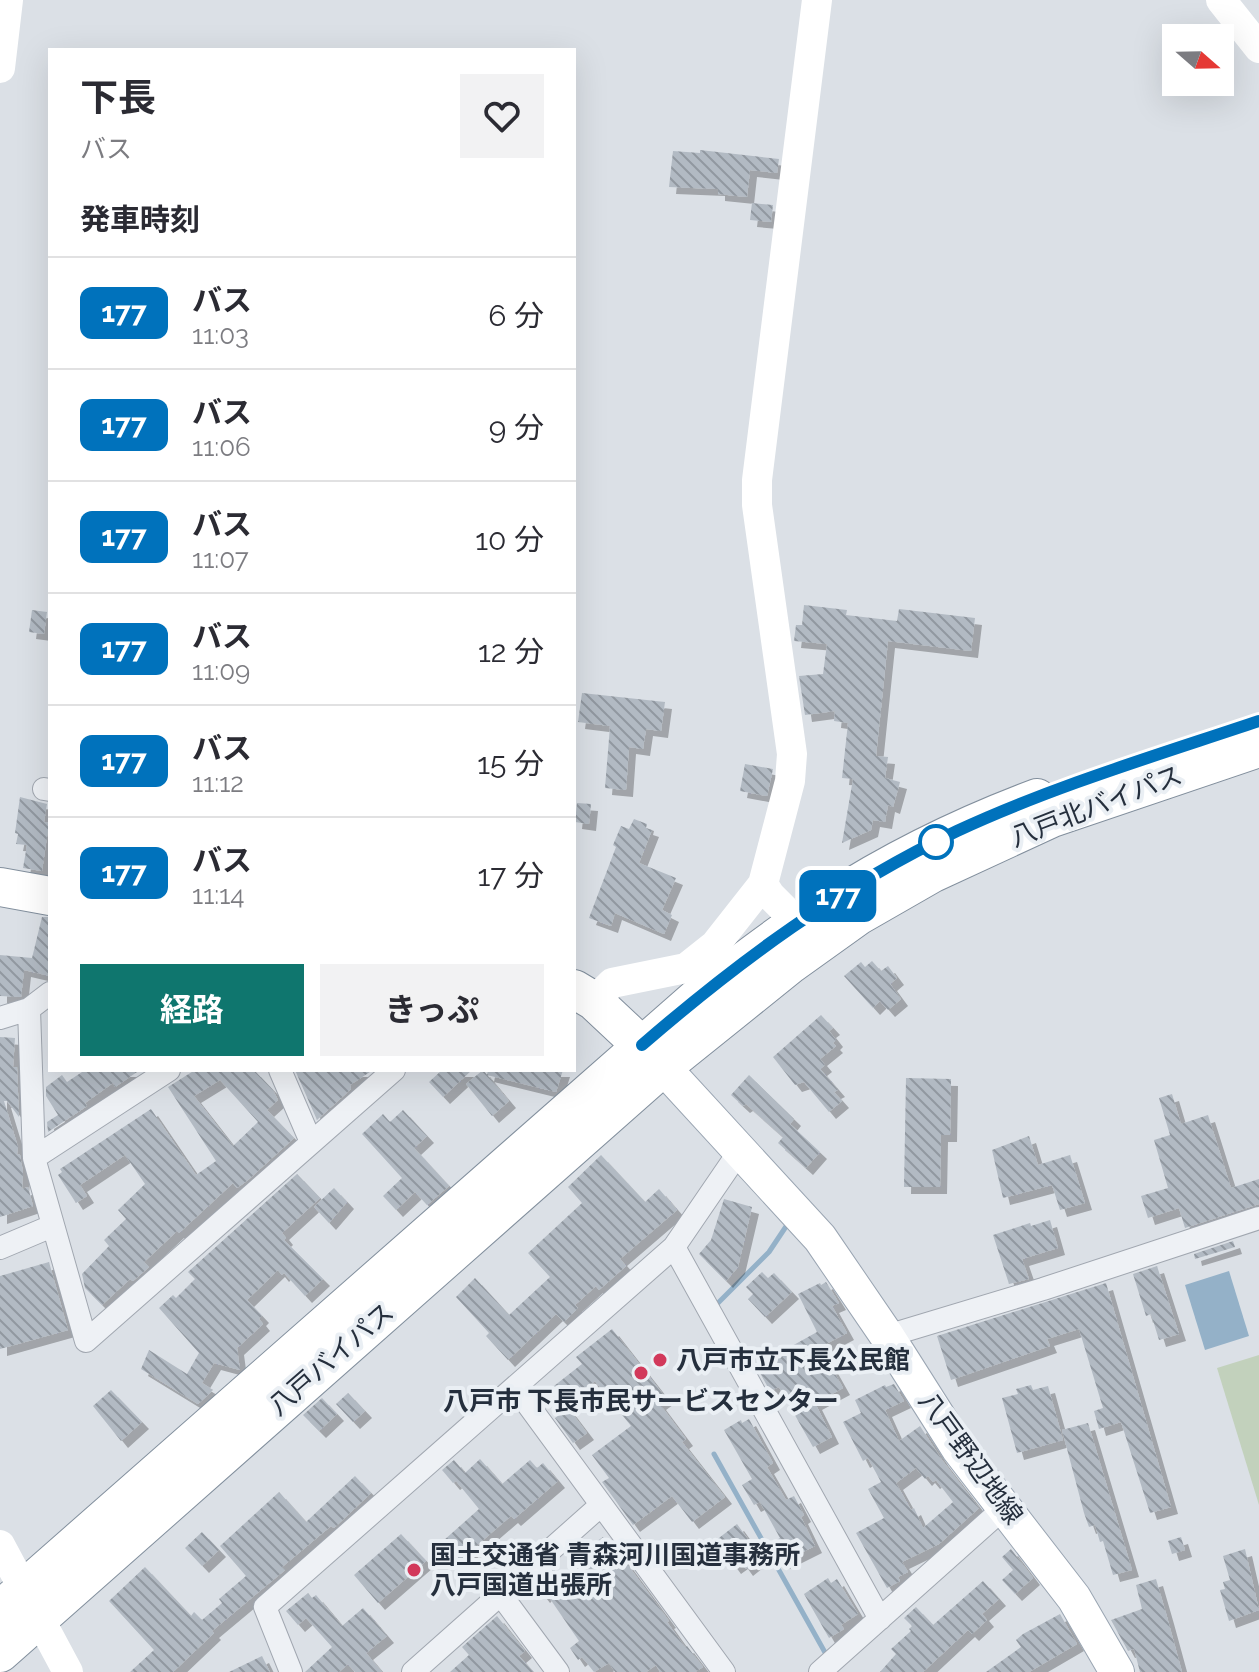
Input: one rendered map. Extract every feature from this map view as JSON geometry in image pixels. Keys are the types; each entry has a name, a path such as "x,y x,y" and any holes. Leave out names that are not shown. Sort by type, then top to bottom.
{"highway":[{"name":"八戸北バイパス","path":"653,1056 708,988 797,922 885,868 958,831 1033,800 1259,721"},
{"name":"八戸北バイパス","path":"653,1056 858,916 933,873 1052,818 1259,748"},
{"path":"0,887 48,896"},
{"path":"584,995 653,1056"},
{"name":"八戸バイパス","path":"0,1653 20,1606 653,1056"}],"main road":[{"name":"八戸野辺地線","path":"653,1056 820,1238 958,1448 1074,1598 1117,1672"}],"street":[{"path":"0,68 8,0"},
{"path":"584,995 612,983 686,968 715,945 763,884 790,781 792,754 757,505 757,480 817,0"},
{"path":"1221,0 1259,48"},
{"path":"763,884 797,922"},
{"path":"0,1018 29,1009 48,995"},
{"path":"29,1009 34,1158 86,1341 392,1072"},
{"path":"34,1158 166,1072"},
{"path":"281,1072 311,1142"},
{"path":"291,1672 265,1607 674,1247 741,1149"},
{"path":"887,1336 1259,1218"},
{"path":"0,1248 52,1226"},
{"path":"674,1247 880,1619"},
{"path":"515,1387 724,1672"},
{"path":"413,1672 600,1506"},
{"path":"820,1672 1005,1507"},
{"path":"0,1545 20,1606 68,1672"},
{"path":"501,1595 558,1672"}],"green space":[{"path":"1259,1355 1259,1505 1217,1368"}],"water":[{"path":"1229,1271 1249,1336 1205,1350 1185,1285"}],"building":[{"path":"700,150 779,159 777,173 750,170 747,197 718,194 718,189 669,187 673,151 700,153"},
{"path":"752,203 773,205 771,222 750,220"},
{"path":"804,605 847,610 846,615 897,621 899,609 975,618 971,651 888,641 876,756 888,757 885,778 900,782 893,807 888,805 885,822 873,820 871,830 842,843 853,779 842,778 848,723 834,721 835,711 805,715 799,676 823,674 827,644 794,641 796,625 802,625"},
{"path":"32,610 47,612 44,634 29,632"},
{"path":"582,693 665,702 661,731 646,729 643,749 629,747 626,790 605,788 610,726 578,722"},
{"path":"745,764 773,769 767,796 740,791"},
{"path":"20,797 47,804 44,822 48,823 48,830 42,871 23,868 27,845 16,844 18,834 15,833"},
{"path":"577,803 591,804 589,824 576,822"},
{"path":"634,819 647,824 646,828 652,830 639,863 676,878 662,910 672,915 664,934 615,913 611,926 589,918 621,826 629,829"},
{"path":"42,917 48,917 48,976 24,970 21,997 0,996 0,955 32,958"},
{"path":"872,961 881,971 888,966 897,978 890,984 901,999 888,1010 880,1001 873,1008 844,976 861,962 865,967"},
{"path":"821,1015 833,1028 829,1031 836,1040 833,1043 836,1046 820,1059 825,1065 820,1069 838,1090 834,1092 842,1101 829,1112 804,1082 795,1085 773,1057"},
{"path":"0,1037 15,1038 13,1067 17,1067 19,1117 4,1101 18,1147 17,1154 20,1155 22,1189 28,1187 33,1206 0,1217"},
{"path":"82,1072 137,1072 115,1087 113,1083 85,1103 87,1106 48,1132 47,1122 58,1115 46,1096 46,1087 62,1075 67,1082"},
{"path":"192,1072 256,1072 278,1100 267,1110 294,1138 248,1180 237,1188 233,1183 179,1233 177,1231 144,1262 149,1267 133,1281 130,1279 102,1305 85,1288 82,1274 109,1246 104,1240 126,1219 118,1210 145,1184 125,1155 80,1185 87,1196 76,1203 58,1175 62,1172 60,1169 151,1109 196,1175 216,1161 168,1087","holes":["220,1080 258,1122 233,1146 194,1096"]},
{"path":"296,1072 370,1072 350,1085 351,1089 317,1120"},
{"path":"440,1072 470,1072 443,1097 429,1082"},
{"path":"485,1072 509,1101 492,1116 466,1084"},
{"path":"488,1072 562,1072 556,1092 487,1075"},
{"path":"749,1075 794,1119 790,1124 820,1152 806,1168 778,1143 783,1137 746,1104 743,1106 731,1095"},
{"path":"906,1078 951,1079 950,1135 941,1135 940,1187 904,1187"},
{"path":"1172,1094 1181,1124 1208,1115 1231,1188 1259,1179 1259,1204 1185,1228 1179,1208 1148,1218 1141,1196 1168,1188 1154,1140 1170,1135 1159,1098"},
{"path":"403,1110 427,1136 414,1148 449,1186 427,1205 415,1192 396,1210 383,1196 402,1178 362,1134 383,1114 390,1122"},
{"path":"1029,1136 1038,1165 1070,1155 1085,1203 1060,1210 1052,1185 1003,1198 992,1150"},
{"path":"601,1155 645,1202 659,1189 677,1210 620,1259 626,1266 599,1290 596,1286 575,1305 578,1308 564,1322 556,1314 508,1360 486,1336 489,1333 456,1297 475,1278 509,1315 550,1277 528,1253 582,1203 568,1187"},
{"path":"297,1174 320,1198 282,1233 286,1238 284,1240 323,1279 305,1296 278,1270 247,1300 262,1316 259,1319 263,1324 237,1348 240,1370 214,1363 202,1383 213,1390 198,1404 141,1369 149,1350 187,1374 199,1353 159,1308 173,1295 176,1298 195,1279 188,1272"},
{"path":"334,1188 347,1202 329,1223 314,1207"},
{"path":"724,1199 752,1207 738,1267 726,1281 699,1254 711,1240"},
{"path":"1050,1220 1058,1248 1022,1259 1029,1279 1009,1284 993,1235"},
{"path":"1233,1241 1235,1247 1195,1259 1194,1254"},
{"path":"49,1262 68,1330 0,1349 0,1276"},
{"path":"1157,1266 1179,1334 1159,1340 1151,1314 1146,1316 1133,1274"},
{"path":"762,1272 768,1278 774,1273 792,1292 765,1317 748,1299 753,1294 746,1287"},
{"path":"826,1282 839,1303 832,1306 847,1333 820,1347 843,1388 815,1403 832,1437 813,1447 779,1387 770,1391 756,1366 817,1332 798,1294"},
{"path":"1106,1283 1171,1507 1150,1513 1121,1422 1099,1429 1094,1411 1103,1408 1079,1329 1047,1339 1050,1346 951,1380 937,1336"},
{"path":"612,1329 666,1398 659,1403 686,1439 682,1442 725,1497 692,1522 672,1496 633,1525 602,1482 609,1478 592,1455 631,1426 595,1381 566,1403 554,1386 582,1364 576,1357"},
{"path":"894,1384 904,1401 885,1410 899,1441 920,1426 979,1508 939,1544 902,1562 908,1572 887,1588 856,1533 884,1518 868,1489 881,1482 868,1458 863,1461 843,1422 861,1413 855,1400","holes":["916,1468 925,1479 928,1476 933,1482 936,1480 953,1502 923,1528 914,1508 911,1510 896,1483"]},
{"path":"1031,1385 1033,1390 1048,1386 1063,1440 1017,1453 1002,1398 1018,1394 1016,1389"},
{"path":"111,1390 142,1422 121,1441 93,1406"},
{"path":"348,1393 365,1411 353,1422 336,1404"},
{"path":"322,1398 337,1414 319,1431 303,1415"},
{"path":"568,1408 587,1433 573,1443 555,1418"},
{"path":"749,1419 773,1463 767,1467 786,1500 794,1496 815,1546 783,1562 773,1542 780,1538 760,1502 754,1505 742,1485 752,1479 724,1430"},
{"path":"1088,1423 1132,1570 1113,1575 1103,1541 1100,1542 1095,1525 1089,1527 1084,1513 1062,1430"},
{"path":"480,1459 502,1484 530,1460 537,1468 543,1463 558,1481 460,1560 443,1541 479,1509 456,1481 453,1483 442,1470 454,1460 465,1473"},
{"path":"355,1476 371,1493 334,1528 331,1526 282,1567 285,1570 212,1631 214,1633 173,1672 130,1672 154,1650 109,1601 145,1567 191,1616 194,1612 202,1620 222,1603 219,1599 246,1576 220,1546 279,1492 306,1522"},
{"path":"737,1524 761,1557 746,1569 741,1562 734,1567 715,1541"},
{"path":"202,1532 219,1550 202,1566 185,1548"},
{"path":"401,1534 426,1561 378,1603 354,1575"},
{"path":"603,1537 605,1540 608,1538 685,1647 703,1667 695,1672 660,1672 656,1665 646,1672 615,1672 609,1663 594,1672 582,1657 578,1660 570,1648 579,1641 546,1593 543,1596 534,1584 552,1567 562,1579 594,1557 587,1548"},
{"path":"1181,1537 1185,1550 1172,1554 1168,1541"},
{"path":"1011,1549 1033,1578 1015,1594 1002,1580 1013,1570 1002,1557"},
{"path":"1245,1549 1259,1610 1229,1621 1220,1590 1225,1589 1223,1582 1230,1580 1223,1556"},
{"path":"828,1578 831,1583 837,1579 858,1614 841,1625 844,1629 829,1638 804,1594"},
{"path":"1156,1579 1182,1672 1140,1672 1134,1649 1128,1651 1111,1620 1142,1609 1136,1585"},
{"path":"983,1581 999,1599 982,1614 987,1620 972,1634 968,1630 923,1672 880,1672 896,1654 891,1649 911,1631 912,1626 904,1618 916,1607 933,1625"},
{"path":"308,1593 312,1598 316,1595 342,1626 363,1608 387,1636 366,1653 382,1672 355,1672 348,1664 339,1672 305,1672 332,1647 306,1618 298,1625 286,1611"},
{"path":"1060,1614 1077,1644 1029,1672 986,1672 1021,1647 1016,1640 1023,1634"},
{"path":"497,1616 525,1651 519,1656 533,1672 450,1672 469,1655 462,1647"},
{"path":"262,1656 270,1672 229,1672"}],"waterway":[{"path":"717,1304 769,1252 787,1225"},
{"path":"714,1454 827,1656"}],"bus line":[{"name":"177","path":"642,1045 708,988 797,922 885,868 958,831 1033,800 1259,721"}],"place":[{"name":"八戸市立下長公民館","path":"660,1360"},
{"name":"八戸市 下長市民サービスセンター","path":"641,1373"},
{"name":"国土交通省 青森河川国道事務所 八戸国道出張所","path":"414,1570"}]}
